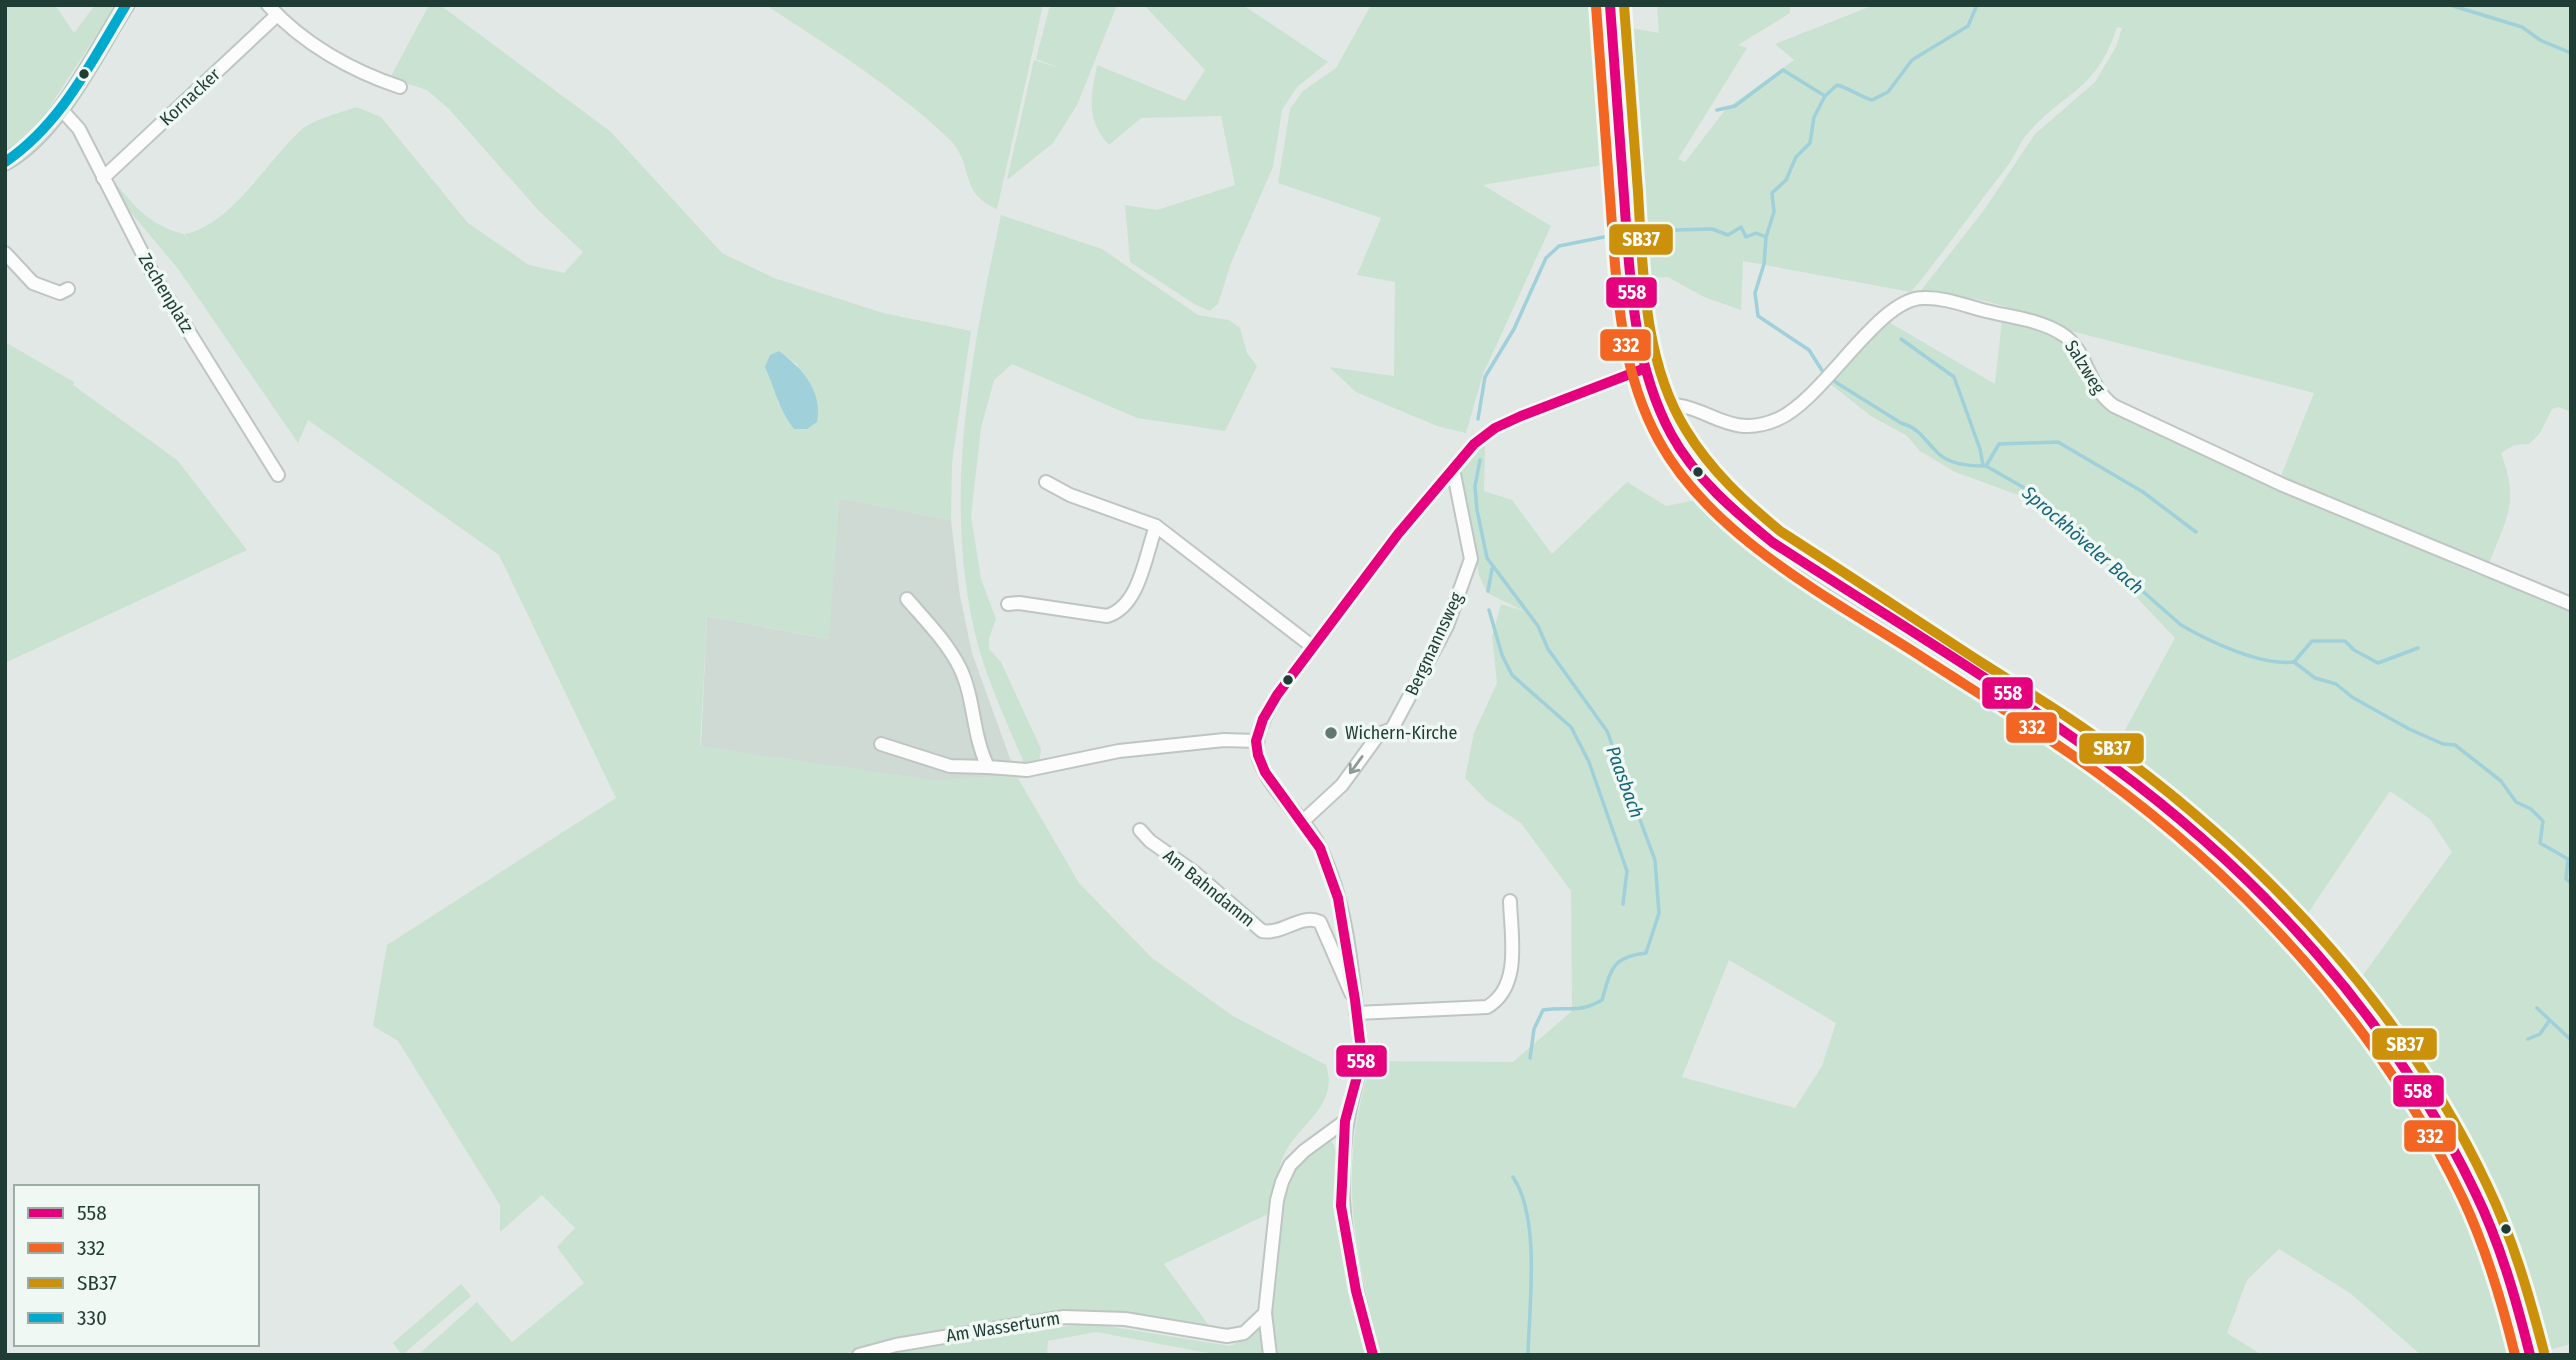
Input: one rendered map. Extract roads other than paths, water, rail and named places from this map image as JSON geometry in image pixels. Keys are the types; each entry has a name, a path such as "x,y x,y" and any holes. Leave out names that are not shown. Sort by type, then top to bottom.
{"main road":[{"path":"5,162 31,144 60,108 126,5"},
{"path":"1610,5 1632,306 1643,369 1656,407 1681,453 1696,474 1750,526 2126,776 2208,846 2290,926 2362,1013 2427,1104 2451,1146 2473,1189 2503,1260 2530,1355"}],"street":[{"path":"268,5 277,16 313,45 378,80 400,87"},
{"name":"Kornacker","path":"103,178 277,16"},
{"name":"Zechenplatz","path":"60,108 79,129 153,274 278,475"},
{"path":"5,253 33,283 60,293 68,289"},
{"name":"Salzweg","path":"1656,407 1673,403 1687,405 1731,425 1759,425 1794,410 1823,384 1870,331 1897,308 1916,299 1938,299 2051,328 2073,343 2096,390 2114,406 2283,485 2571,604"},
{"path":"1373,1355 1356,1291 1341,1206 1345,1121 1362,1058 1338,898 1320,848 1265,772 1256,741 1263,719 1277,695 1398,534 1470,448 1506,422 1643,369"},
{"name":"Bergmannsweg","path":"1302,822 1342,785 1379,734 1392,729 1447,626 1471,559 1453,469"},
{"path":"1046,482 1070,495 1156,526 1313,647"},
{"path":"1008,604 1019,603 1107,617 1121,612 1131,599 1156,526"},
{"path":"907,599 945,642 961,670 974,733 988,767"},
{"path":"881,744 950,766 1027,770 1119,751 1224,740 1256,741"},
{"name":"Am Bahndamm","path":"1140,830 1262,931 1274,933 1304,920 1320,922 1344,983 1355,1000"},
{"path":"1356,1013 1487,1007 1500,1000 1508,986 1512,954 1510,901"},
{"path":"1270,1355 1265,1312 1277,1200 1282,1182 1290,1165 1304,1151 1345,1121"},
{"name":"Am Wasserturm","path":"859,1355 937,1338 1064,1317 1125,1319 1238,1335 1249,1330 1265,1312"}],"water":[{"path":"779,351 803,373 814,390 817,422 807,429 794,429 789,422 765,367 770,355"}],"waterway":[{"name":"Sprockhöveler Bach","path":"1977,5 1968,26 1912,60 1888,92 1872,100 1837,85 1825,96 1814,117 1810,143 1796,157 1786,180 1772,193 1774,212 1766,237 1764,264 1755,293 1758,316 1809,350 1823,372 1837,383 1917,431 1946,459 1966,465 1986,466 2028,490 2181,625 2206,639 2252,657 2294,662 2315,678 2336,684 2352,697 2409,729 2443,744 2455,745 2501,781 2516,802 2531,809 2543,821 2540,843 2568,859 2566,879 2571,883"},
{"path":"2450,5 2522,27 2540,40 2571,53"},
{"path":"1717,110 1735,106 1783,70 1825,96"},
{"name":"Paasbach","path":"1639,231 1712,229 1728,235 1741,227 1746,237 1756,233 1766,237"},
{"name":"Paasbach","path":"1478,419 1485,377 1514,329 1546,258 1559,246 1614,235"},
{"path":"1901,339 1954,377 1980,449 1983,465"},
{"path":"1986,466 1999,444 2058,442 2143,492 2196,532"},
{"name":"Paasbach","path":"1480,460 1475,486 1487,558 1538,626 1548,649 1607,731 1655,860 1659,913 1646,953 1626,958 1614,967 1602,1000 1580,1008 1543,1010 1534,1029 1530,1058"},
{"path":"1488,591 1492,569"},
{"path":"1489,610 1502,655 1512,675 1571,727 1589,762 1627,871 1623,904"},
{"path":"2294,662 2312,641 2345,641 2354,650 2378,663 2418,648"},
{"path":"2537,1008 2571,1040"},
{"path":"2528,1039 2540,1034 2549,1021"},
{"name":"Paasbach","path":"1513,1177 1522,1195 1530,1239 1528,1355"}],"place":[{"name":"Wichern-Kirche","path":"1331,733"}]}
